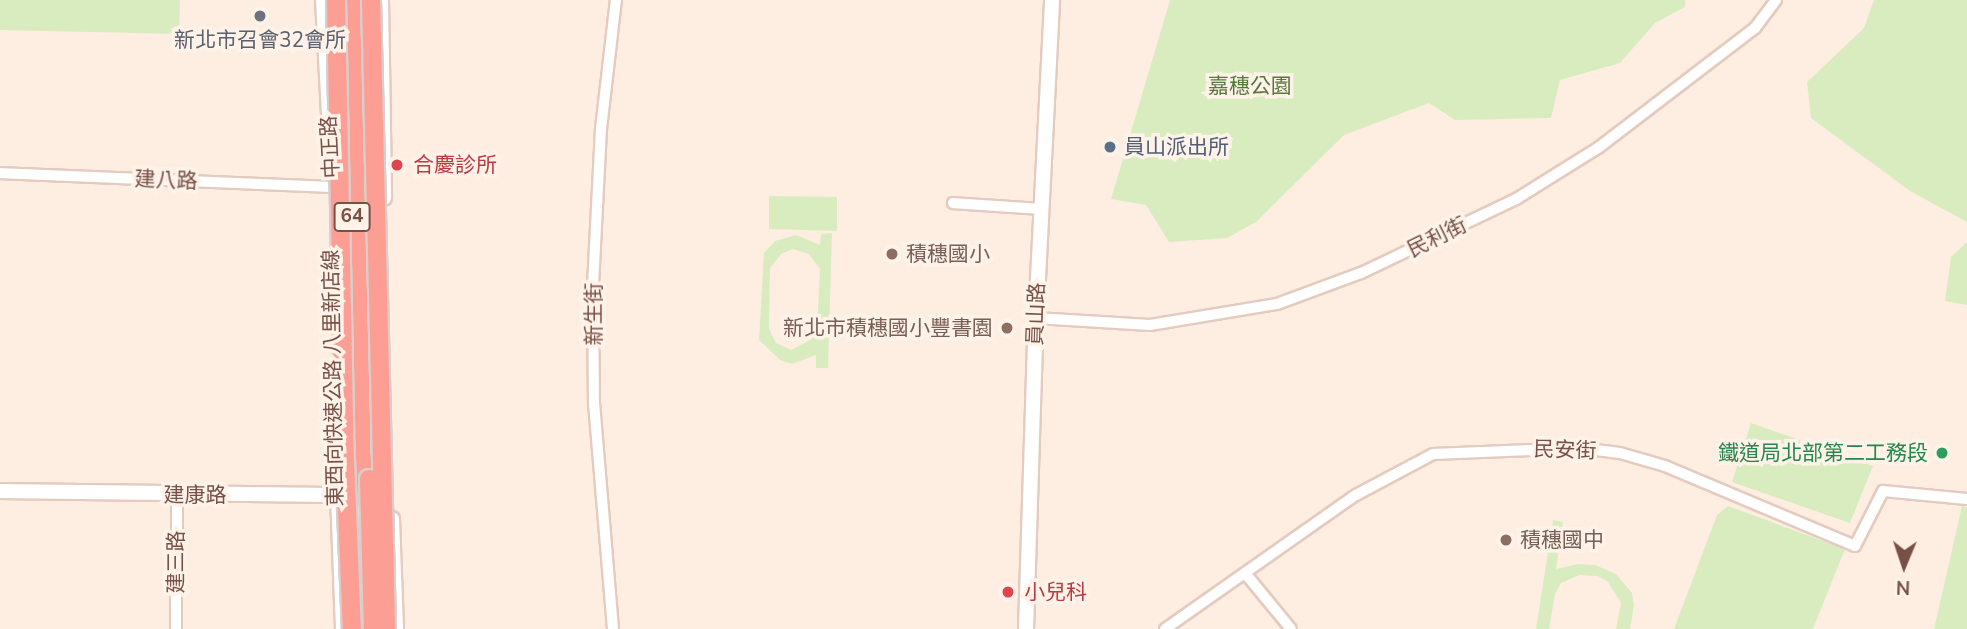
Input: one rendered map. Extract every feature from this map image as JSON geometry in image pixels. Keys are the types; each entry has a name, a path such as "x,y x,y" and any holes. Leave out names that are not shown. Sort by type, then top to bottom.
{"highway":[{"path":"336,0 344,434 352,629"},
{"path":"350,0 362,495"},
{"name":"東西向快速公路 八里新店線","path":"350,0 356,435 368,629"},
{"name":"東西向快速公路 八里新店線","path":"362,0 368,629"},
{"path":"371,0 386,629"}],"main road":[{"name":"中正路","path":"323,0 333,187 337,495 343,629"},
{"path":"381,0 396,629"},
{"name":"員山路","path":"1026,629 1040,209 1052,0"},
{"name":"建康路","path":"0,491 391,496"},
{"path":"362,495 368,629"}],"street":[{"name":"新生街","path":"613,629 594,405 593,286 600,142 616,0"},
{"name":"民利街","path":"1036,318 1150,325 1277,304 1362,273 1516,200 1598,148 1755,28 1776,0"},
{"name":"建八路","path":"0,173 333,187"},
{"path":"953,204 1040,209"},
{"name":"民安街","path":"1165,629 1356,495 1433,454 1452,451 1580,448 1620,453 1665,466 1855,546 1882,491 1967,499"},
{"name":"建三路","path":"176,629 177,495"},
{"path":"1245,573 1291,629"}],"green space":[{"path":"0,0 180,0 179,34 0,30"},
{"name":"嘉穗公園","path":"1170,0 1685,0 1685,7 1655,23 1620,63 1560,80 1551,118 1455,120 1429,103 1344,135 1256,222 1227,238 1169,242 1146,205 1111,199"},
{"path":"1874,0 1967,0 1967,222 1910,191 1811,118 1807,82 1864,28"},
{"path":"769,196 837,197 837,231 769,229"},
{"path":"832,233 828,368 816,368 816,355 792,364 780,360 759,340 764,253 775,241 796,235 820,245 821,234","holes":["793,249 809,254 820,269 817,331 812,339 791,350 776,343 769,329 770,268 781,254"]},
{"path":"1967,242 1967,305 1945,301 1951,257"},
{"path":"1751,423 1873,466 1850,523 1732,482"},
{"path":"1728,506 1845,549 1813,629 1674,629 1717,515"},
{"path":"1962,506 1967,507 1967,629 1934,629"},
{"path":"1553,520 1563,522 1556,569 1578,564 1595,565 1616,574 1632,593 1634,605 1630,629 1616,629 1621,603 1608,582 1598,576 1579,575 1561,583 1555,594 1549,629 1536,629"}],"place":[{"name":"新北市召會32會所","path":"260,16"},
{"name":"員山派出所","path":"1110,147"},
{"name":"合慶診所","path":"397,165"},
{"name":"積穗國小","path":"892,254"},
{"name":"新北市積穗國小豐書園","path":"1007,328"},
{"name":"鐵道局北部第二工務段","path":"1942,453"},
{"name":"積穗國中","path":"1506,540"},
{"name":"小兒科","path":"1008,592"}]}
